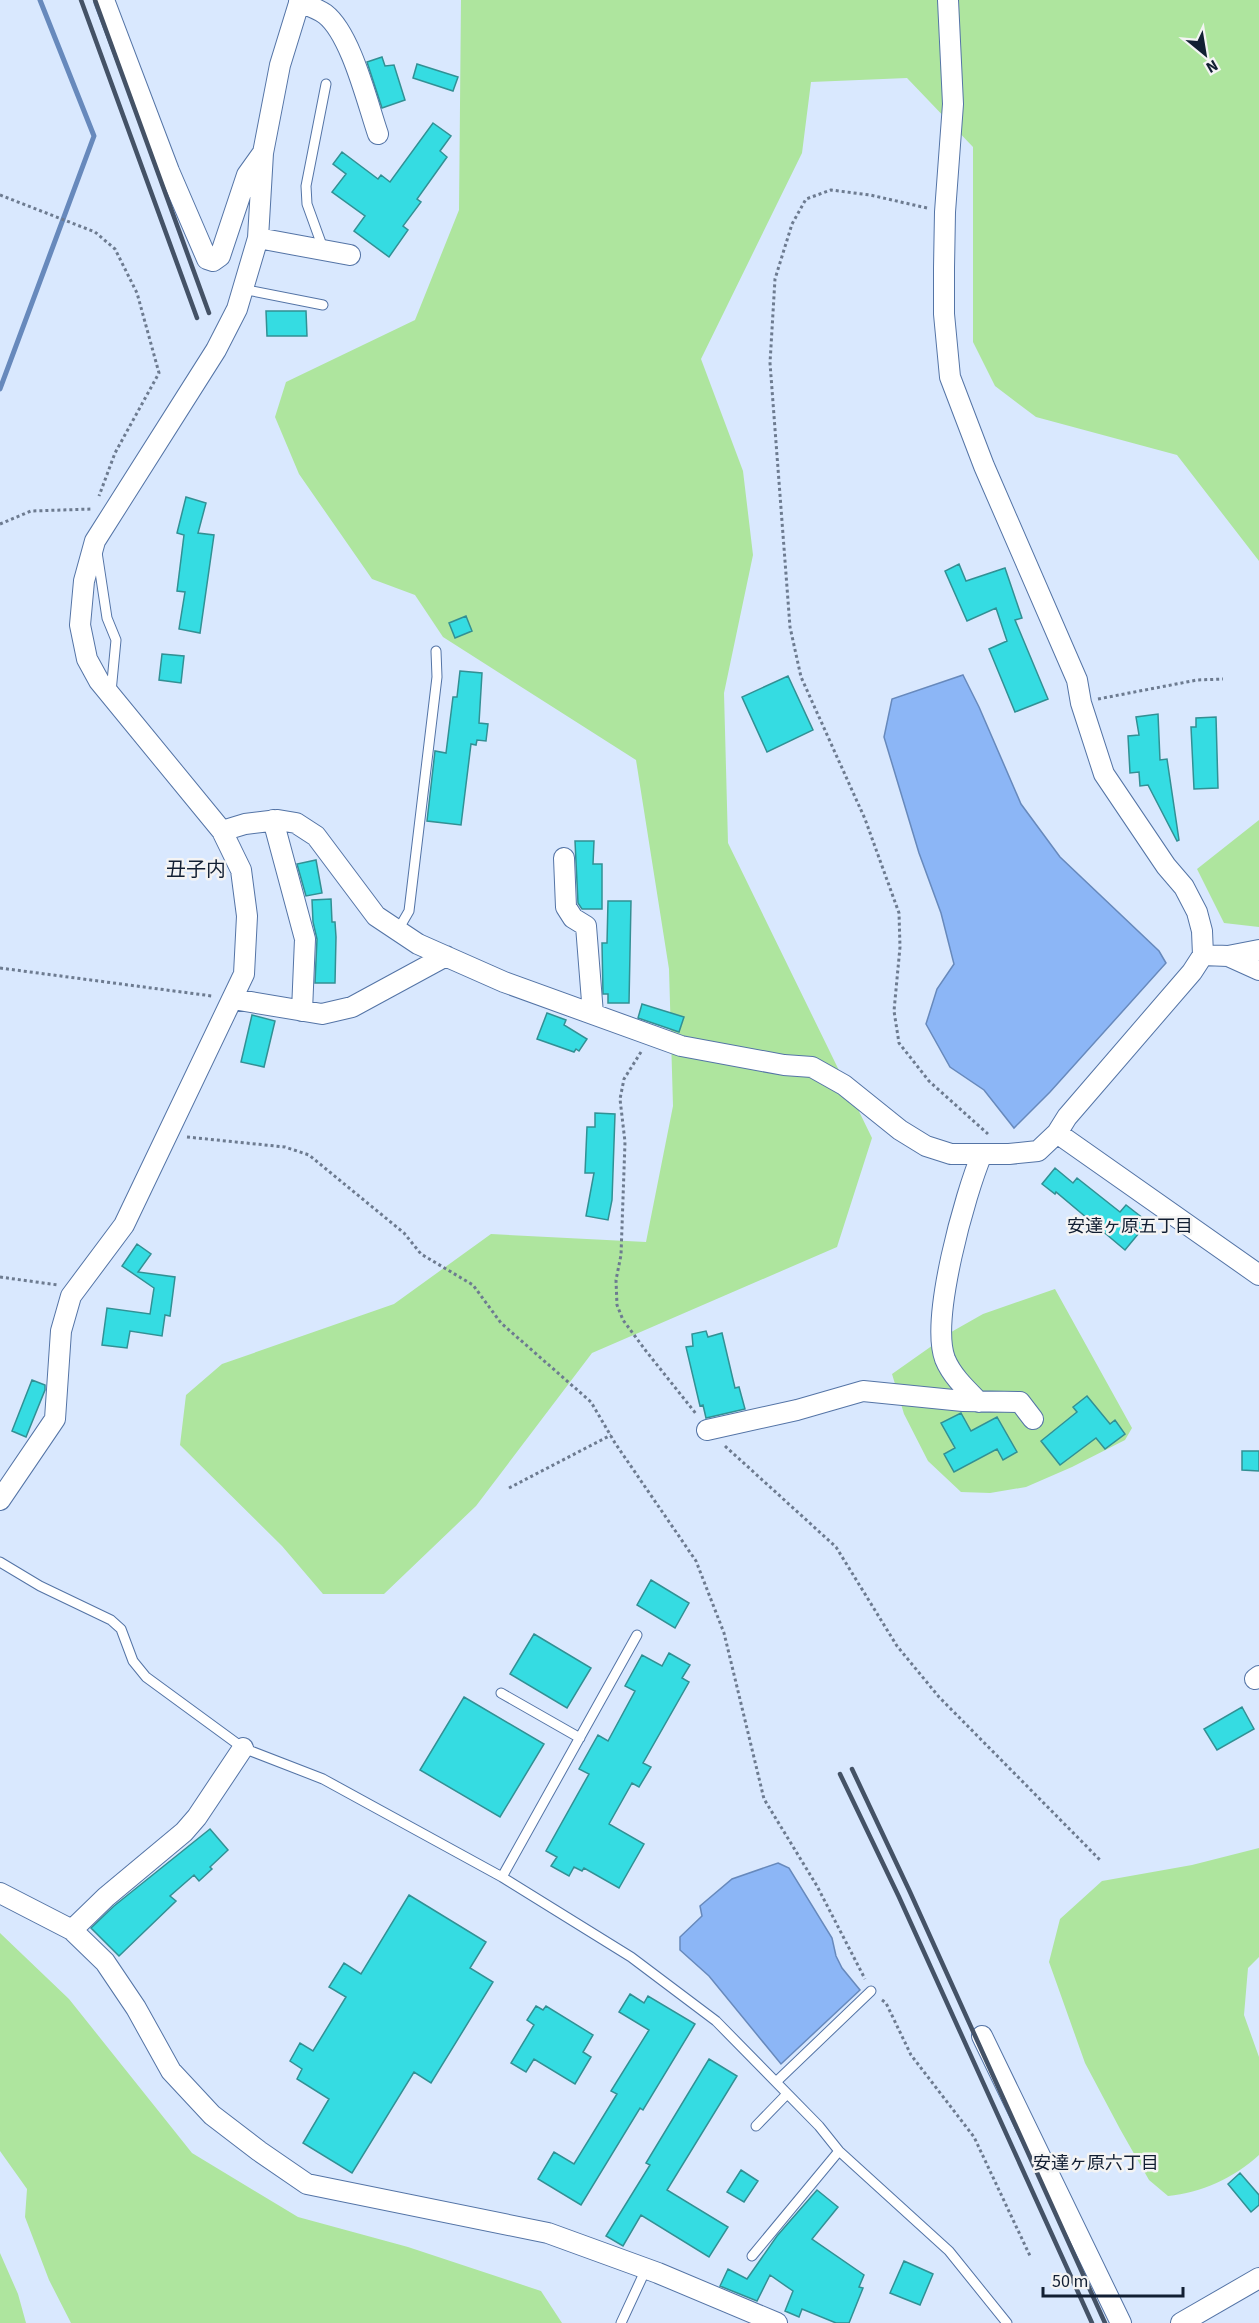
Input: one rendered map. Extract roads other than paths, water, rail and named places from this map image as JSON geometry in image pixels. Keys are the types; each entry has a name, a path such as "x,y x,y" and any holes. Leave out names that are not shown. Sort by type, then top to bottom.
{"street":[{"path":"104,0 169,171 207,259 213,261 220,256 247,176 263,153"},
{"path":"222,831 245,824 273,820 296,823 316,836 376,916 418,944 504,982 681,1046 784,1065 812,1067 844,1085 900,1130 926,1146 951,1154 1009,1154 1038,1151 1057,1133 1067,1117 1192,972 1203,955 1202,932 1197,912 1185,887 1166,866 1104,774 1081,703 1077,681 984,466 950,377 944,314 945,212 953,104 948,0"},
{"path":"0,1500 54,1419 61,1331 71,1296 124,1225 244,974 247,915 241,870 222,831 99,681 87,659 80,625 84,581 100,534 216,350 237,309 258,238 263,153 280,66 300,1 324,14 339,30 354,62 378,134"},
{"path":"258,238 350,255"},
{"path":"273,820 305,939 302,1011"},
{"path":"564,858 566,907 573,918 586,926 593,1014"},
{"path":"1203,955 1228,956 1259,950"},
{"path":"233,999 322,1014 352,1007 446,956"},
{"path":"1228,956 1259,970"},
{"path":"1057,1133 1259,1275"},
{"path":"978,1402 959,1383 945,1358 941,1328 942,1310 962,1214 971,1179 982,1154"},
{"path":"707,1430 797,1410 863,1391 978,1402 1020,1402 1034,1419"},
{"path":"72,1930 106,1897 184,1832 197,1817 243,1748"},
{"path":"0,1893 72,1930 105,1962 136,2008 171,2071 212,2115 307,2184 548,2233 646,2268 777,2323"},
{"path":"982,2036 1121,2323"},
{"path":"1181,2323 1259,2278"}],"lane":[{"path":"324,251 307,204 306,186 326,84"},
{"path":"242,289 323,305"},
{"path":"100,534 107,618 116,640 111,696"},
{"path":"398,930 409,911 437,677 436,651"},
{"path":"0,1562 40,1586 111,1620 121,1629 133,1661 146,1677 243,1748 322,1779 502,1877 631,1957 716,2021 819,2126 839,2151 950,2251 1007,2323"},
{"path":"502,1877 637,1635"},
{"path":"501,1693 580,1738"},
{"path":"776,2082 871,1991"},
{"path":"756,2126 788,2094"},
{"path":"752,2256 839,2151"},
{"path":"621,2323 646,2268"}],"water":[{"path":"963,675 1021,804 1060,857 1159,951 1166,963 1050,1092 1014,1128 984,1090 950,1067 926,1024 937,989 954,964 941,913 919,853 884,737 892,699"},
{"path":"778,1863 789,1868 832,1938 836,1956 842,1968 860,1990 781,2064 709,1976 680,1950 680,1937 702,1916 700,1906 732,1879"}],"waterway":[{"path":"0,389 94,136 40,0"}],"railway":[{"path":"81,0 197,318"},
{"path":"95,0 209,313"},
{"path":"852,1769 1105,2323"},
{"path":"840,1774 899,1897 1092,2323"}],"district":[{"name":"丑子内","path":"196,870"},
{"name":"安達ヶ原五丁目","path":"1130,1226"},
{"name":"安達ヶ原六丁目","path":"1096,2163"}]}
